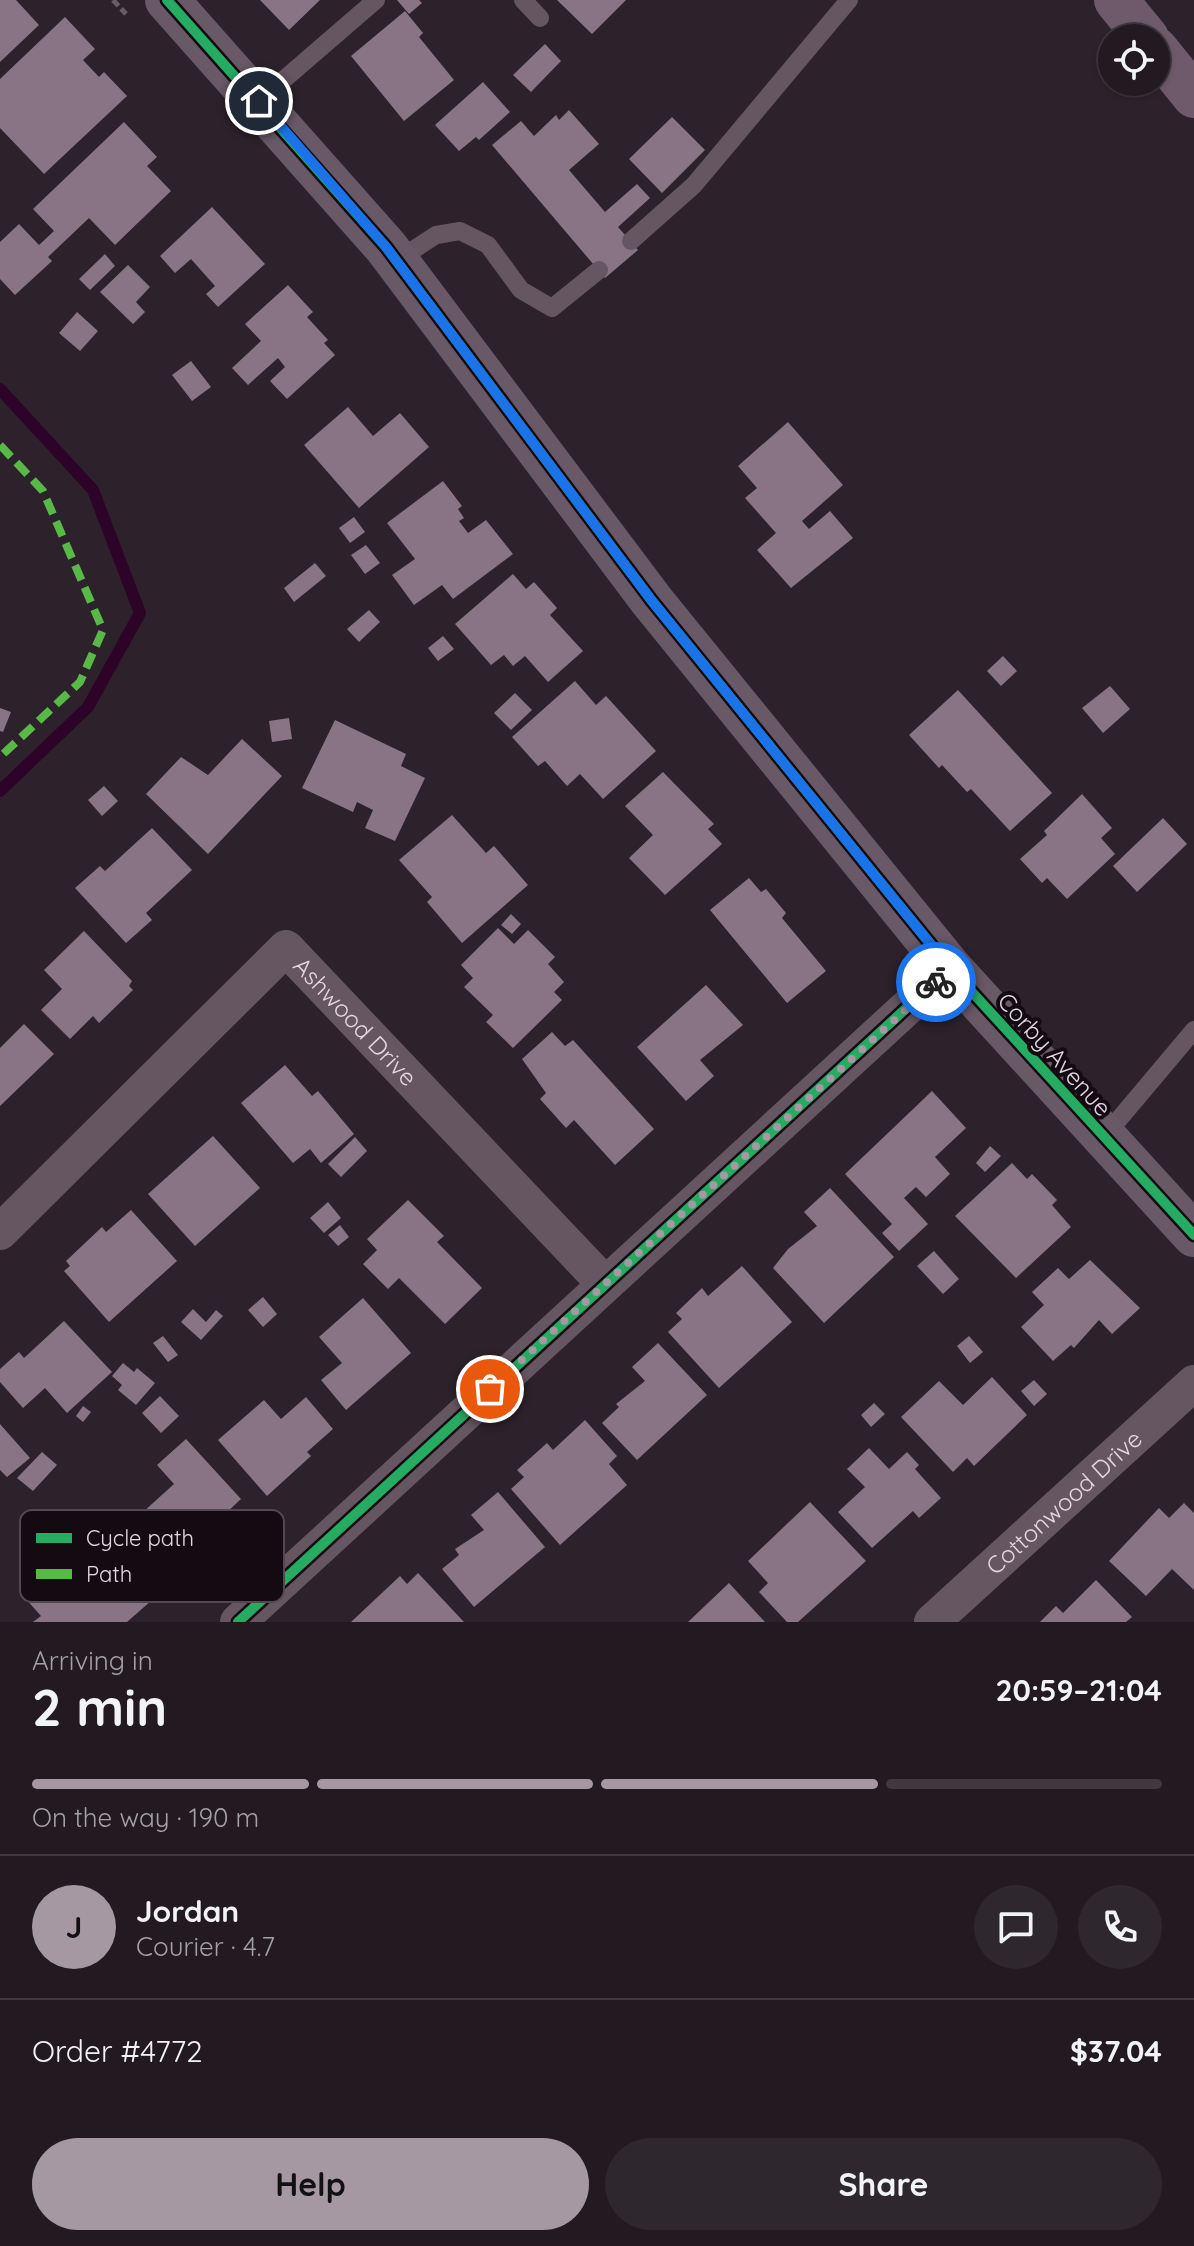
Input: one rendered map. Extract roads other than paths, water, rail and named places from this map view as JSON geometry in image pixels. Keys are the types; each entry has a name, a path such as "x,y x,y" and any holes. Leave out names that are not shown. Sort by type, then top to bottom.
{"highway":[{"path":"1116,0 1136,24"},
{"path":"1170,66 1194,96"}],"street":[{"name":"Corby Avenue","path":"167,0 259,101 396,261 652,601 950,968 1194,1235"},
{"name":"Ashwood Drive","path":"0,1232 286,948 604,1283"},
{"path":"284,1579 950,968"},
{"name":"Cottonwood Drive","path":"932,1622 1194,1383"},
{"path":"238,1622 260,1602"}],"lane":[{"path":"259,101 376,0"},
{"path":"523,0 540,18"},
{"path":"631,241 694,185 849,0"},
{"path":"396,261 436,235 460,231 488,245 521,290 552,308 599,270"},
{"path":"1104,1137 1194,1030"}],"waterway":[{"path":"0,389 93,490 140,613 88,707 0,791"}]}
